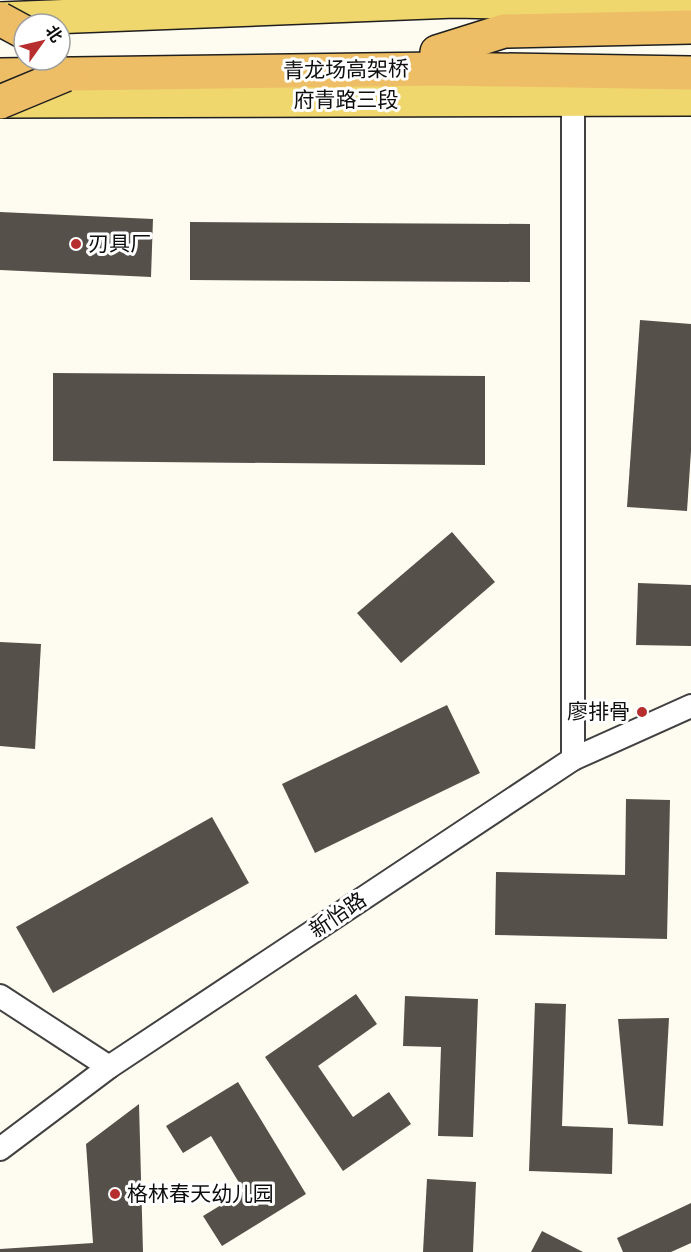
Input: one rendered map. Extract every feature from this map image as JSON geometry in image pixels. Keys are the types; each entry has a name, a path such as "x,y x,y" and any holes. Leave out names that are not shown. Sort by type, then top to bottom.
{"highway":[{"path":"438,60 504,31 691,27"},
{"name":"青龙场高架桥","path":"72,64 691,56"},
{"path":"438,60 507,83 691,82"},
{"name":"青龙场高架桥","path":"438,60 691,73"},
{"name":"青龙场高架桥","path":"0,75 17,72"},
{"path":"0,101 49,72"}],"main road":[{"path":"0,19 455,1 691,6"},
{"name":"府青路三段","path":"0,101 691,99"}],"street":[{"path":"573,99 573,759"},
{"name":"新怡路","path":"0,1149 109,1067 573,759 691,706"},
{"path":"0,996 109,1067"}],"building":[{"name":"刃具厂","path":"0,212 153,219 151,277 0,270"},
{"path":"190,222 530,224 530,282 190,280"},
{"path":"640,320 691,324 691,451 687,511 627,507"},
{"path":"53,373 485,376 485,465 53,461"},
{"path":"452,532 495,582 401,663 357,613"},
{"path":"638,583 691,585 691,646 636,645"},
{"path":"0,642 41,644 35,749 0,746"},
{"path":"447,705 480,773 315,853 282,784"},
{"path":"626,799 670,800 667,939 495,935 496,872 625,875"},
{"path":"212,817 249,883 53,993 16,927"},
{"path":"356,994 377,1024 318,1066 353,1117 389,1092 411,1124 343,1171 265,1057"},
{"path":"405,996 478,999 473,1137 438,1136 441,1047 403,1046"},
{"path":"535,1003 566,1004 562,1126 613,1128 612,1174 529,1171"},
{"path":"669,1018 663,1126 628,1124 618,1019"},
{"path":"238,1082 306,1194 222,1246 203,1216 244,1191 211,1136 183,1153 166,1126"},
{"name":"格林春天幼儿园","path":"139,1104 143,1252 0,1252 0,1249 93,1243 86,1144"},
{"path":"427,1179 476,1182 473,1252 423,1252"},
{"path":"691,1203 691,1243 671,1252 623,1252 617,1238"},
{"path":"542,1231 583,1252 531,1252"}],"place":[{"name":"刃具厂","path":"76,244"},
{"name":"廖排骨","path":"642,712"},
{"name":"格林春天幼儿园","path":"115,1194"}]}
